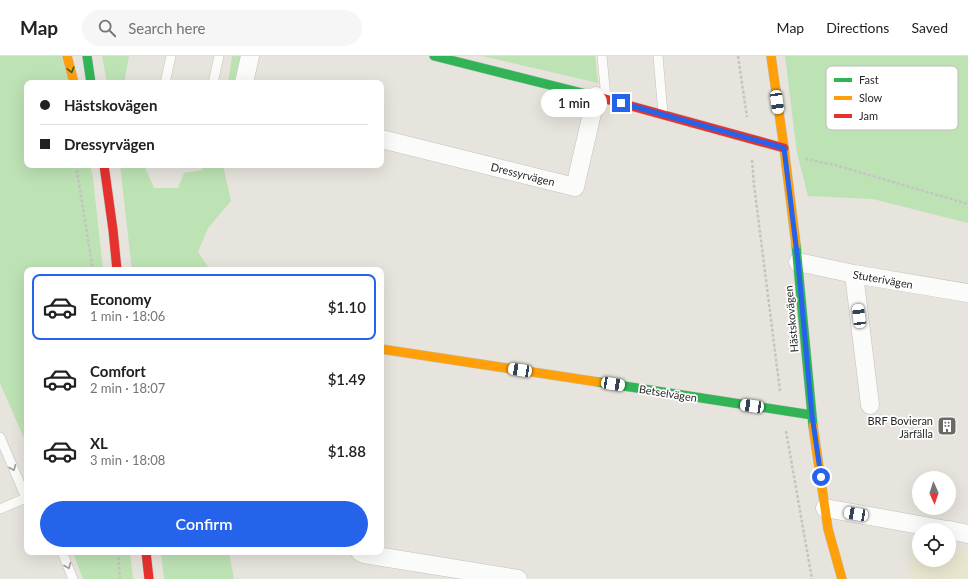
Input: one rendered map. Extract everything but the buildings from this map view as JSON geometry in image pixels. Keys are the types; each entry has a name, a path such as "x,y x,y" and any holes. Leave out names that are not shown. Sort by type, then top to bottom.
{"street":[{"path":"67,56 73,80"},
{"path":"87,56 91,80"},
{"path":"245,80 250,56"},
{"path":"434,56 601,98 784,148"},
{"name":"Hästskovägen","path":"771,56 798,262 812,415 828,529 842,579"},
{"name":"Dressyrvägen","path":"384,140 575,187 601,98"},
{"path":"97,168 113,230"},
{"path":"104,168 117,267"},
{"name":"Stuterivägen","path":"798,262 854,274 968,293"},
{"path":"854,274 870,405"},
{"name":"Betselvägen","path":"384,349 812,415"},
{"path":"826,508 912,524"},
{"path":"956,532 968,534"},
{"path":"146,555 149,579"},
{"path":"370,555 518,579"}],"lane":[{"path":"166,80 171,56"},
{"path":"214,80 219,56"},
{"path":"601,98 602,56"},
{"path":"658,56 663,115"},
{"path":"0,437 24,494"},
{"path":"0,509 24,500"},
{"path":"63,555 73,579"}],"path":[{"path":"738,56 750,139 754,185 783,411 812,579"},
{"path":"784,148 802,158 835,165 968,204"},
{"path":"76,168 93,267"},
{"path":"118,555 120,579"}],"shaded area":[{"path":"956,550 968,552 968,579 908,579 912,556 912,567 956,567"}],"green space":[{"path":"0,56 61,56 68,80 24,80 24,168 91,168 103,267 24,267 24,438 0,383"},
{"path":"102,56 129,56 125,80 106,80"},
{"path":"232,56 241,56 237,80 228,80"},
{"path":"482,56 595,56 598,83"},
{"path":"785,56 968,56 968,223 873,199 808,196 797,153"},
{"path":"120,168 145,168 154,188 178,188 184,173 202,170 203,168 224,168 231,201 208,228 198,252 208,267 132,267"},
{"path":"74,555 130,555 133,579 83,579"},
{"path":"161,555 230,555 234,579 164,579"}],"traffic: fast":[{"path":"87,56 91,80"},
{"path":"434,56 602,98"},
{"path":"796,245 813,426"},
{"path":"598,382 812,415"}],"traffic: slow":[{"path":"67,56 73,80"},
{"path":"771,56 796,245"},
{"path":"384,349 598,382"},
{"path":"813,426 828,529 842,579"}],"traffic: jam":[{"path":"602,98 784,148"},
{"path":"104,168 117,267"},
{"path":"146,555 149,579"}],"place":[{"name":"BRF Bovieran Järfälla","path":"947,426"}],"route":[{"path":"621,103 784,148 798,262 812,415 821,477"}]}
